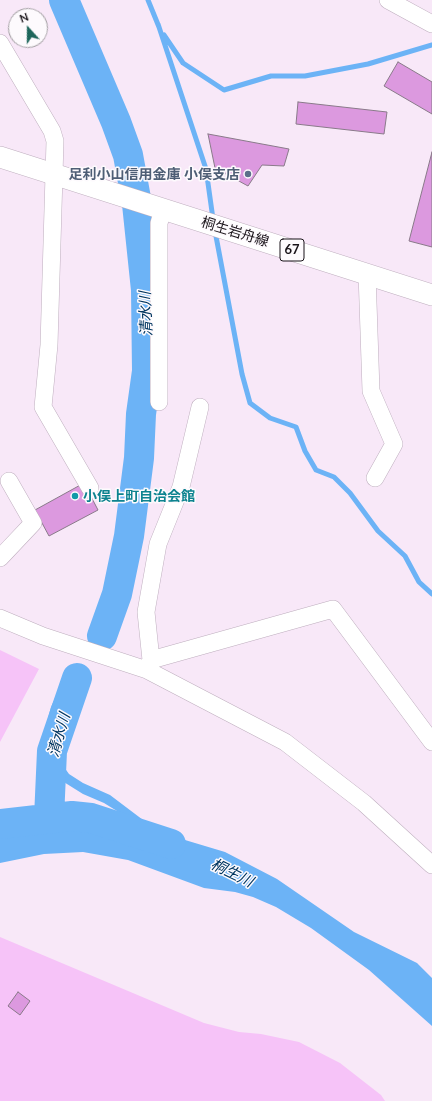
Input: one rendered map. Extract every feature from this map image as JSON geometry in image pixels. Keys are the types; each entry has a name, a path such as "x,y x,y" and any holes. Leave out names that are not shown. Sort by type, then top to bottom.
{"main road":[{"name":"67","path":"0,157 158,208"},
{"name":"桐生岩舟線","path":"158,208 432,295"}],"street":[{"path":"388,0 432,24"},
{"path":"0,43 52,131 55,141 49,345 44,407 90,488"},
{"path":"158,208 159,402"},
{"path":"367,274 371,391 394,444 375,478"},
{"path":"149,665 146,612 158,544 181,487 200,407"},
{"path":"0,558 33,523 9,481"},
{"path":"149,665 333,610 432,742"},
{"path":"0,618 43,636 149,665 285,742 364,803 432,865"}],"shaded area":[{"path":"0,650 39,669 0,742"},
{"path":"0,937 204,1023 239,1032 261,1034 299,1042 340,1063 381,1095 385,1101 0,1101"}],"water":[{"path":"67,672 86,683 65,724 57,748 59,760 69,774 83,783 110,795 151,826 175,837 225,852 277,879 354,932 417,963 432,978 432,1026 369,970 311,928 276,907 253,897 235,892 204,888 128,860 83,852 44,854 0,863 0,828 27,824 78,825 137,837 125,816 104,803 83,794 59,779 48,766 45,758 45,729 51,707"}],"building":[{"path":"398,62 432,82 432,114 384,86"},
{"path":"298,102 387,112 384,134 296,124"},
{"path":"208,134 289,149 284,166 262,165 248,186 215,168"},
{"path":"432,152 432,247 409,241"},
{"name":"小俣上町自治会館","path":"84,483 98,510 49,536 35,510"},
{"path":"18,992 30,1001 20,1015 8,1006"}],"waterway":[{"name":"清水川","path":"64,0 116,122 128,155 137,204 146,290 147,371 141,414 139,458 129,536 117,594 102,636"},
{"path":"148,0 159,27"},
{"path":"158,24 206,169 213,219"},
{"path":"164,35 183,63 224,90 271,76 305,76 368,64 432,45"},
{"path":"215,231 242,374 250,403 270,418 296,427 305,451 316,470 334,477 350,493 378,531 405,556 419,582 432,594"},
{"name":"清水川","path":"49,818 52,751 77,678"},
{"name":"桐生川","path":"0,824 72,816 91,818 171,844"}],"place":[{"name":"足利小山信用金庫 小俣支店","path":"248,174"},
{"name":"小俣上町自治会館","path":"75,496"}]}
